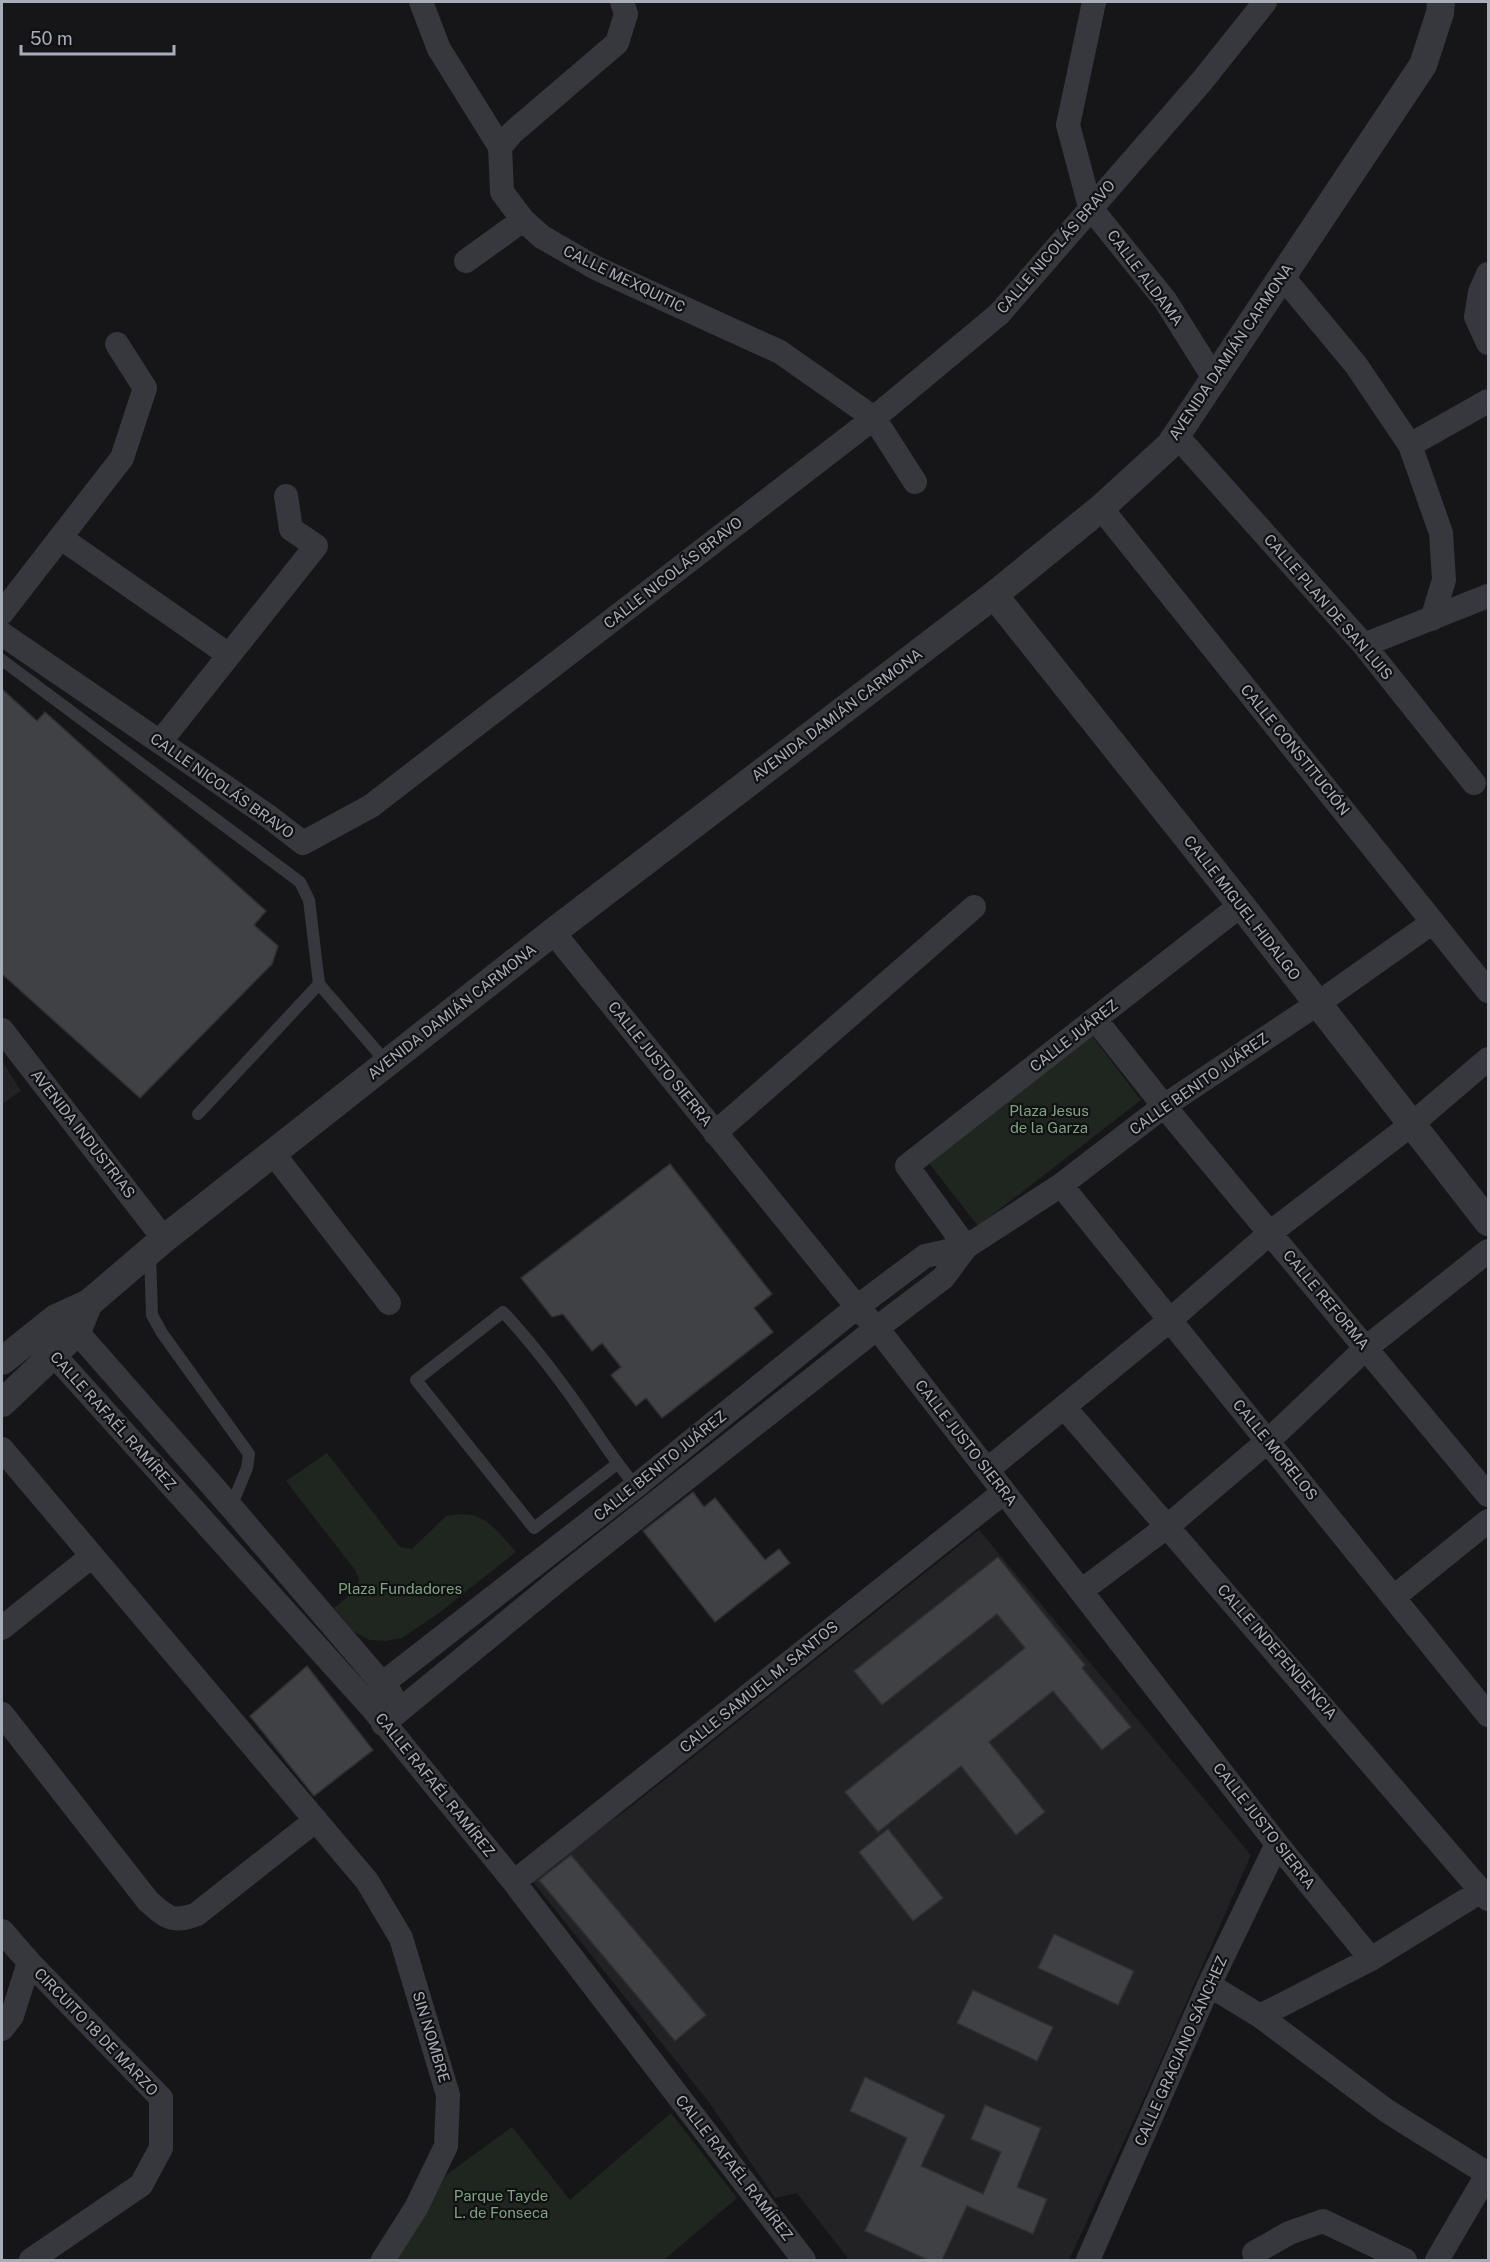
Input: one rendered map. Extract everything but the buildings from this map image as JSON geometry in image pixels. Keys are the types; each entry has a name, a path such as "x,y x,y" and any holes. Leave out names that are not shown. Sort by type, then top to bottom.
{"street":[{"name":"CALLE MEXQUITIC","path":"421,2 439,49 500,147 502,192 523,219 542,237 596,268 780,352 874,418 915,482"},
{"path":"500,147 512,133 617,43 627,14 622,2"},
{"name":"CALLE ALDAMA","path":"1094,2 1068,125 1090,207 1165,300 1214,378"},
{"name":"CALLE NICOLÁS BRAVO","path":"2,634 268,816 303,843 372,806 874,418 999,315 1090,207 1202,81 1264,2"},
{"name":"AVENIDA DAMIÁN CARMONA","path":"67,1325 157,1245 553,932 994,595 1101,508 1170,445 1423,65 1440,13 1440,2"},
{"path":"466,261 523,219"},
{"path":"1488,274 1480,292 1476,317 1488,343"},
{"path":"1282,276 1356,365 1410,446 1441,533 1444,580 1432,619"},
{"path":"2,613 122,458 145,388 117,344"},
{"path":"1410,446 1488,401"},
{"name":"CALLE PLAN DE SAN LUIS","path":"1176,435 1364,645 1474,783"},
{"path":"160,742 316,546 291,529 286,496"},
{"name":"CALLE CONSTITUCIÓN","path":"1101,508 1488,991"},
{"path":"61,538 229,655"},
{"name":"CALLE MIGUEL HIDALGO","path":"994,595 1241,905 1488,1222"},
{"path":"1364,645 1488,596"},
{"name":"CALLE JUÁREZ","path":"966,1247 907,1166 1241,905"},
{"path":"716,1133 974,907"},
{"name":"CALLE BENITO JUÁREZ","path":"377,1716 382,1684 636,1486 857,1307 925,1256 966,1247 1062,1185 1164,1106 1317,1004 1433,922"},
{"name":"CALLE JUSTO SIERRA","path":"553,932 876,1328 1277,1844 1371,1959"},
{"name":"CALLE REFORMA","path":"1095,1019 1164,1106 1488,1495"},
{"name":"AVENIDA INDUSTRIAS","path":"2,1030 157,1245"},
{"path":"987,1470 1170,1320 1270,1233 1412,1124 1488,1059"},
{"path":"273,1153 389,1303"},
{"name":"CALLE MORELOS","path":"1062,1185 1488,1715"},
{"name":"CALLE BENITO JUÁREZ","path":"377,1716 403,1705 876,1328 943,1278 966,1247"},
{"path":"1081,1591 1168,1526 1268,1441 1366,1348 1488,1251"},
{"path":"2,1361 33,1337 67,1325"},
{"path":"2,1403 54,1355 67,1325"},
{"name":"CALLE RAFAÉL RAMÍREZ","path":"67,1325 231,1507 382,1684 403,1705"},
{"name":"CALLE RAFAÉL RAMÍREZ","path":"33,1337 54,1355 377,1716 514,1882 804,2260"},
{"name":"CALLE INDEPENDENCIA","path":"1064,1407 1485,1895"},
{"name":"SIN NOMBRE","path":"2,1449 368,1881 401,1938 448,2095 446,2146 416,2208 383,2260"},
{"name":"CALLE SAMUEL M. SANTOS","path":"514,1882 1004,1492"},
{"path":"1394,1597 1488,1521"},
{"path":"2,1628 92,1557"},
{"path":"546,1557 562,1577"},
{"path":"2,1714 147,1901 165,1916 183,1920 197,1914 316,1820"},
{"name":"CALLE GRACIANO SÁNCHEZ","path":"1088,2260 1209,1985 1277,1844"},
{"path":"1260,2016 1371,1959 1485,1895"},
{"name":"CIRCUITO 18 DE MARZO","path":"2,1931 29,1962 161,2098 161,2148 141,2185 31,2260"},
{"path":"2,2029 12,2016 29,1962"},
{"path":"1209,1985 1260,2016 1387,2111 1488,2174 1437,2260"},
{"path":"1254,2253 1289,2233 1323,2221 1405,2260"}],"lane":[{"path":"2,660 300,882 309,900 319,984 387,1063"},
{"path":"198,1114 319,984"},
{"path":"157,1245 152,1315 162,1334 249,1454 247,1468 231,1507"},
{"path":"617,1464 534,1528 416,1380 502,1312 527,1338 589,1421 617,1464 636,1486"}],"shaded area":[{"path":"2,1061 21,1091 2,1104"},
{"path":"979,1530 1251,1855 1150,2085 1069,2260 846,2260 847,2257 797,2193 775,2198 708,2101 529,1877 624,1812"}],"green space":[{"name":"Plaza Jesus de la Garza","path":"1092,1036 1141,1100 978,1226 928,1162"},
{"name":"Plaza Fundadores","path":"327,1453 400,1547 412,1549 446,1516 459,1514 479,1517 487,1522 516,1552 439,1613 402,1638 386,1641 370,1640 354,1632 334,1608 357,1589 359,1579 355,1570 286,1481"},
{"name":"Parque Tayde L. de Fonseca","path":"671,2113 737,2198 666,2260 395,2260 446,2175 512,2127 570,2200"}]}
